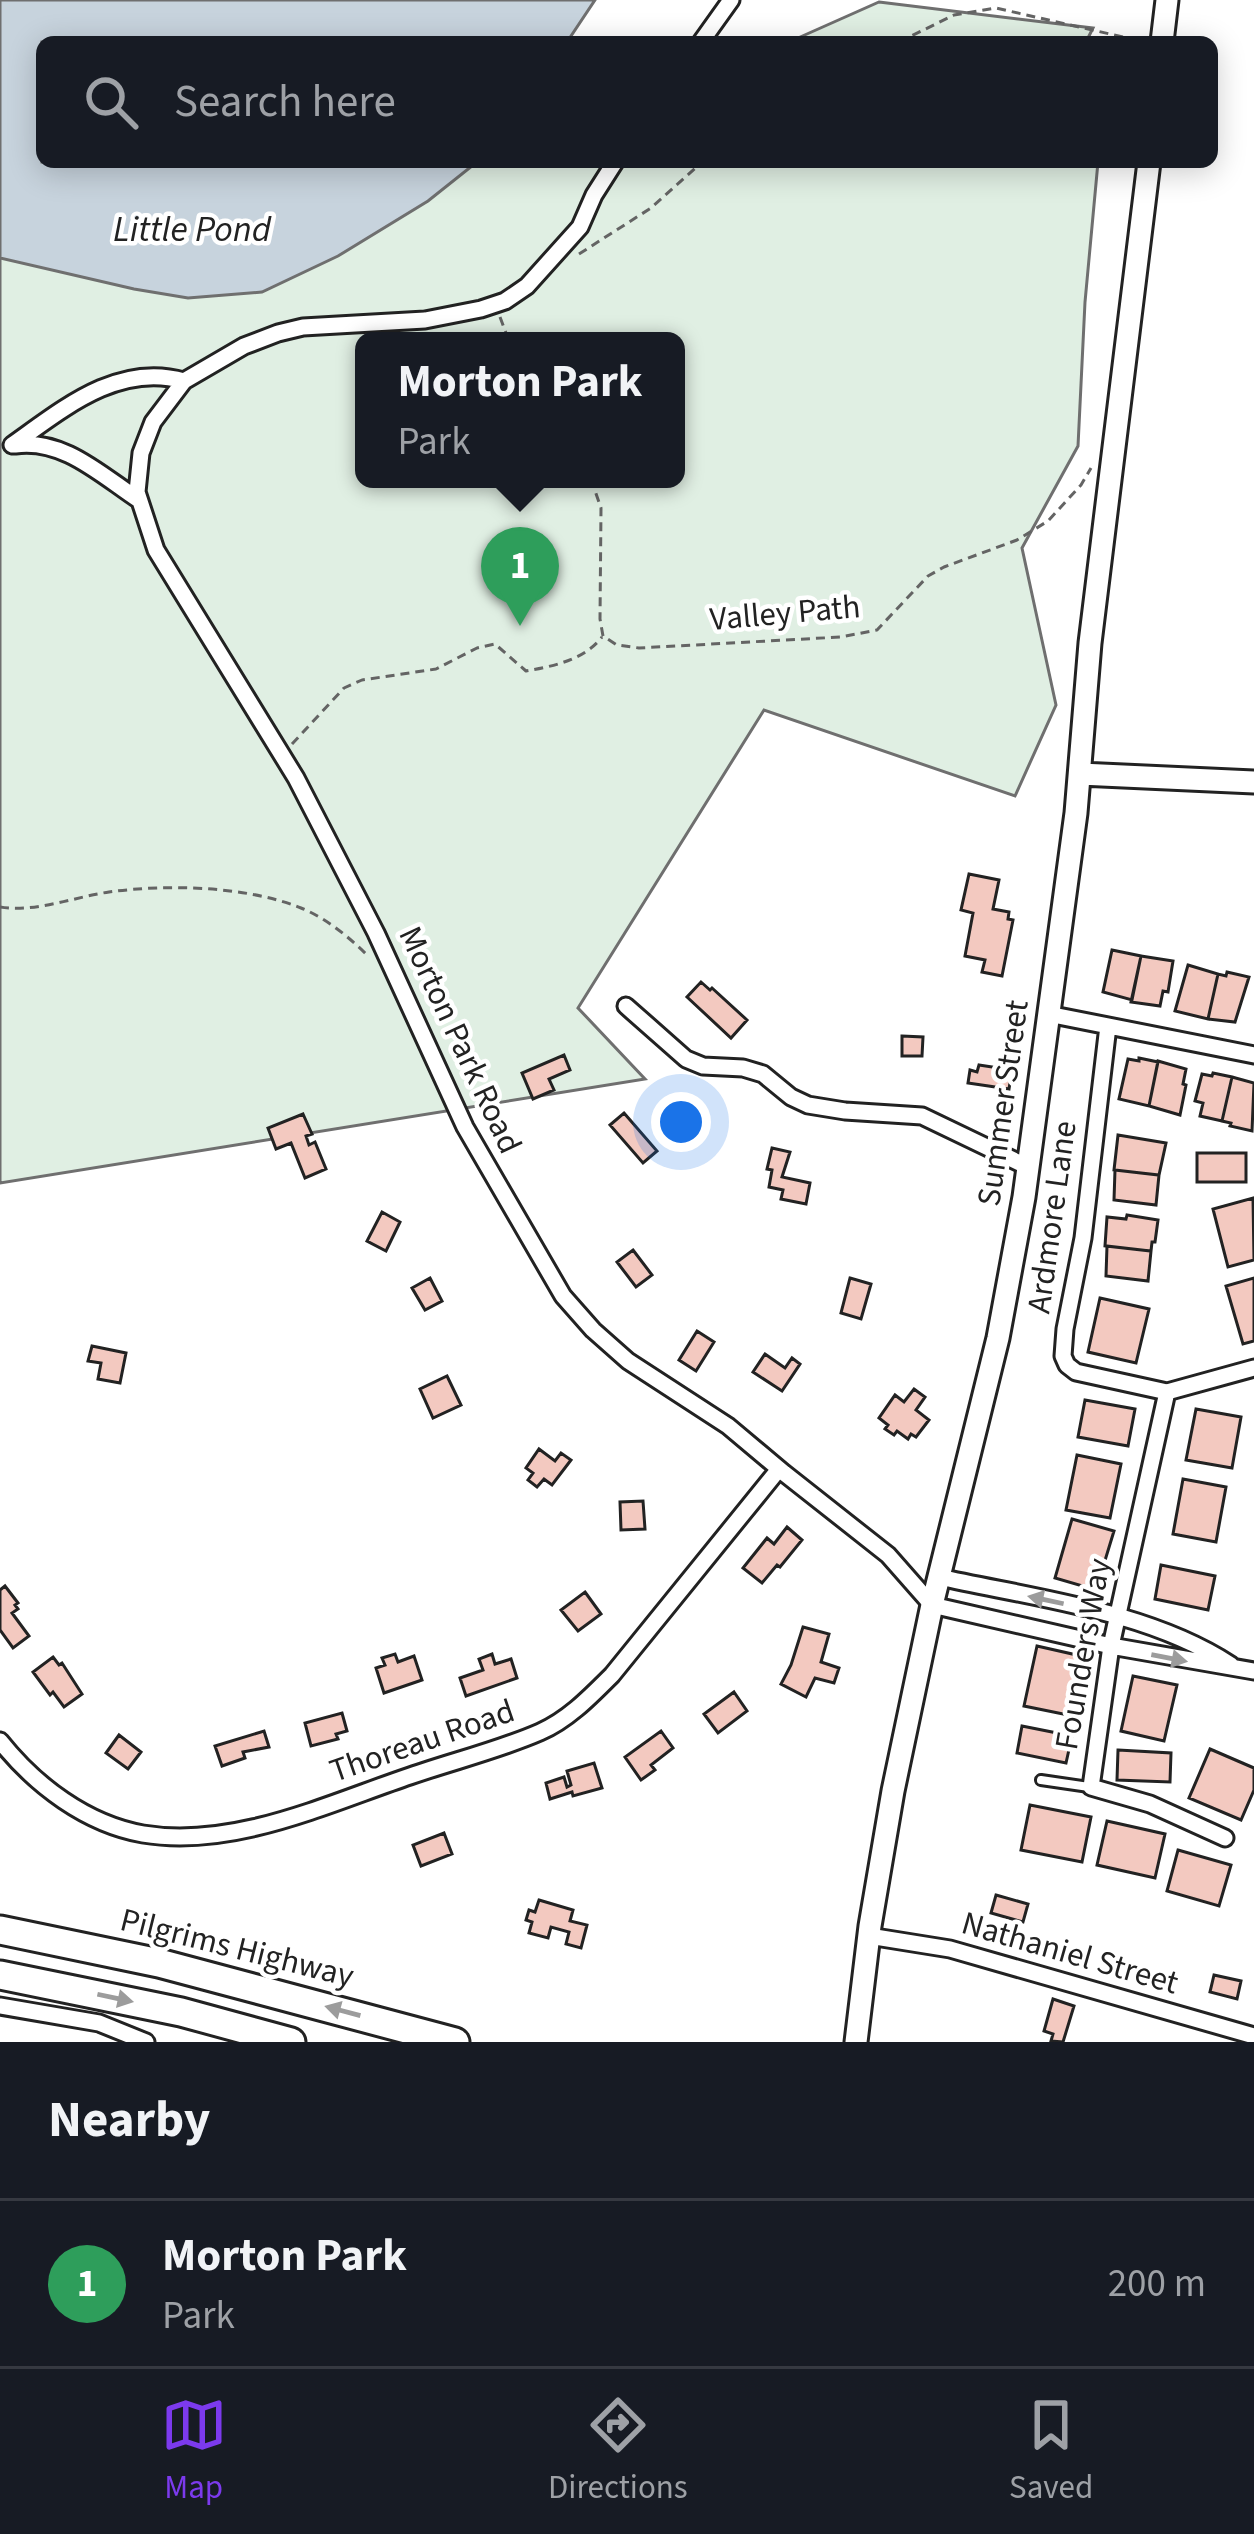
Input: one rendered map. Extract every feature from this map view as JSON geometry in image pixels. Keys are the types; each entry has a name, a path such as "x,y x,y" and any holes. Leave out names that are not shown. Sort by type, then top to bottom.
{"highway":[{"name":"Pilgrims Highway","path":"0,1930 159,1963 455,2042"},
{"path":"0,1975 181,2012 291,2042"}],"main road":[{"path":"1163,36 1167,0"},
{"name":"Summer Street","path":"856,2042 892,1791 932,1605 997,1346 1028,1167 1080,774 1090,643 1147,168"},
{"path":"1080,774 1254,782"}],"street":[{"path":"705,36 731,0"},
{"path":"139,500 64,451 40,444 12,445 101,386 162,375 184,381 244,346 278,333 425,320 495,304 527,286 546,267 580,227 611,168"},
{"name":"Morton Park Road","path":"184,381 145,438 137,492 156,550 283,755 376,933 464,1127 563,1296 628,1361 728,1426 888,1555 932,1605"},
{"path":"626,1006 686,1058 703,1066 763,1074 790,1097 808,1105 922,1116 1028,1167"},
{"path":"1048,1014 1254,1055"},
{"name":"Ardmore Lane","path":"1108,1026 1089,1195 1063,1356 1076,1372 1167,1392 1254,1369"},
{"name":"Founders Way","path":"1167,1392 1111,1646 1091,1787 1150,1804 1225,1838"},
{"name":"Thoreau Road","path":"0,1741 43,1784 90,1815 126,1830 192,1837 307,1812 543,1731 588,1700 611,1675 779,1469"},
{"path":"939,1577 1118,1616 1207,1649 1234,1667"},
{"path":"932,1605 1111,1646 1254,1671"},
{"name":"Nathaniel Street","path":"868,1936 950,1949 1254,2036"},
{"path":"0,2006 99,2023 146,2042"}],"lane":[{"path":"1041,1780 1091,1787"}],"path":[{"path":"911,36 954,15 996,8 1120,36"},
{"path":"546,267 606,239 651,208 695,168"},
{"path":"495,304 506,332"},
{"name":"Valley Path","path":"603,636 617,645 639,648 841,637 878,630 928,576 1017,540 1048,521 1081,485 1099,454"},
{"path":"283,755 344,688 362,680 436,669 477,648 496,644 526,671 556,666 592,650 603,636 601,508 594,488"},
{"path":"0,907 112,891 214,890 299,907 323,919 372,960"}],"green space":[{"path":"0,0 36,36 36,168 1097,168 1078,446 1022,548 1056,705 1015,796 764,710 578,1008 645,1079 0,1183"},
{"path":"879,2 1093,28 1089,36 802,36"}],"water":[{"name":"Little Pond","path":"0,0 595,0 571,36 36,36 36,168 469,168 428,201 338,256 262,292 188,298 0,258"}],"building":[{"path":"969,874 999,880 993,909 1009,912 1008,919 1013,920 1002,976 982,972 985,960 965,956 973,913 961,910"},
{"path":"1112,950 1141,956 1132,1000 1103,992"},
{"path":"1141,956 1173,961 1168,992 1163,991 1160,1006 1131,1002"},
{"path":"1188,965 1218,974 1208,1019 1175,1011"},
{"path":"1227,972 1249,977 1235,1022 1208,1019 1218,974 1226,976"},
{"path":"701,982 747,1020 731,1038 687,997"},
{"path":"902,1036 923,1037 922,1056 902,1056"},
{"path":"564,1055 570,1070 549,1079 554,1090 533,1099 522,1073"},
{"path":"1128,1059 1158,1062 1149,1106 1119,1099"},
{"path":"1158,1061 1186,1069 1180,1115 1149,1106"},
{"path":"979,1065 1012,1070 1009,1089 968,1083 970,1070 977,1072"},
{"path":"1202,1074 1232,1077 1222,1121 1200,1116 1203,1103 1195,1101"},
{"path":"1232,1077 1254,1083 1252,1131 1222,1121"},
{"path":"624,1113 657,1151 643,1163 610,1125"},
{"path":"303,1114 312,1134 306,1136 309,1145 315,1142 326,1169 305,1178 291,1143 276,1149 268,1128"},
{"path":"1118,1135 1166,1143 1159,1175 1114,1170"},
{"path":"772,1148 790,1152 782,1177 810,1183 806,1204 781,1199 783,1190 769,1187"},
{"path":"1197,1153 1246,1153 1246,1182 1197,1182"},
{"path":"1115,1170 1159,1175 1156,1205 1114,1200"},
{"path":"1253,1198 1254,1260 1228,1267 1213,1209"},
{"path":"382,1212 400,1222 386,1251 367,1241"},
{"path":"1127,1215 1158,1220 1151,1251 1105,1246 1107,1217 1126,1219"},
{"path":"1107,1246 1151,1251 1148,1281 1106,1276"},
{"path":"633,1250 652,1275 636,1287 617,1262"},
{"path":"430,1278 442,1301 425,1310 412,1288"},
{"path":"850,1278 871,1284 861,1319 841,1313"},
{"path":"1254,1278 1254,1341 1243,1344 1226,1286"},
{"path":"1100,1298 1149,1309 1136,1363 1088,1352"},
{"path":"697,1331 714,1342 696,1371 679,1360"},
{"path":"92,1346 126,1353 120,1383 98,1379 101,1363 88,1361"},
{"path":"765,1354 785,1368 792,1358 800,1364 782,1391 753,1372"},
{"path":"447,1376 461,1405 433,1418 420,1389"},
{"path":"914,1389 925,1397 916,1410 929,1420 916,1437 911,1434 908,1439 885,1429 888,1425 879,1418 895,1395 904,1402"},
{"path":"1085,1400 1135,1409 1128,1446 1078,1437"},
{"path":"1196,1409 1241,1417 1232,1468 1186,1460"},
{"path":"539,1449 555,1461 561,1453 571,1460 552,1485 544,1479 537,1487 528,1480 533,1473 526,1468"},
{"path":"1077,1455 1121,1464 1110,1518 1066,1510"},
{"path":"1183,1479 1226,1487 1216,1542 1173,1534"},
{"path":"643,1501 645,1529 621,1530 620,1502"},
{"path":"1072,1519 1114,1531 1096,1590 1055,1578"},
{"path":"787,1527 802,1540 762,1583 743,1568 767,1538 774,1544"},
{"path":"1161,1565 1215,1576 1208,1610 1155,1599"},
{"path":"5,1586 18,1603 12,1613 29,1636 13,1648 0,1630 0,1590"},
{"path":"585,1592 601,1614 578,1631 561,1610"},
{"path":"803,1627 829,1634 821,1662 839,1668 834,1683 815,1678 806,1697 781,1684"},
{"path":"1037,1646 1081,1656 1068,1715 1024,1706"},
{"path":"395,1654 398,1662 414,1656 422,1680 384,1693 376,1668 385,1665 382,1658"},
{"path":"492,1654 495,1664 511,1659 517,1678 466,1696 460,1678 483,1670 479,1659"},
{"path":"53,1657 82,1694 64,1707 33,1672"},
{"path":"1133,1676 1177,1685 1164,1741 1121,1731"},
{"path":"734,1692 747,1711 718,1733 704,1714"},
{"path":"342,1713 347,1731 336,1734 338,1739 311,1746 305,1723"},
{"path":"1022,1726 1072,1736 1066,1763 1017,1753"},
{"path":"264,1731 269,1747 243,1752 245,1758 222,1766 215,1746"},
{"path":"661,1731 673,1748 641,1780 625,1757"},
{"path":"119,1735 141,1752 128,1769 106,1753"},
{"path":"1210,1749 1254,1768 1254,1790 1241,1820 1189,1798"},
{"path":"1118,1750 1171,1753 1170,1782 1117,1780"},
{"path":"594,1763 602,1788 550,1799 546,1783 564,1777 567,1787 571,1785 567,1771"},
{"path":"1030,1805 1091,1817 1082,1862 1021,1850"},
{"path":"1107,1821 1165,1834 1155,1878 1097,1865"},
{"path":"444,1833 452,1854 421,1866 413,1845"},
{"path":"1178,1850 1231,1865 1219,1906 1167,1891"},
{"path":"996,1895 1028,1904 1023,1922 991,1913"},
{"path":"539,1900 573,1910 570,1921 587,1925 581,1948 566,1944 569,1932 551,1927 548,1938 529,1933 529,1910 535,1912"},
{"path":"1214,1975 1241,1981 1237,1999 1210,1992"},
{"path":"1053,1999 1074,2006 1063,2042 1051,2041 1053,2034 1044,2031"}],"place":[{"name":"Morton Park","path":"520,626"}]}
